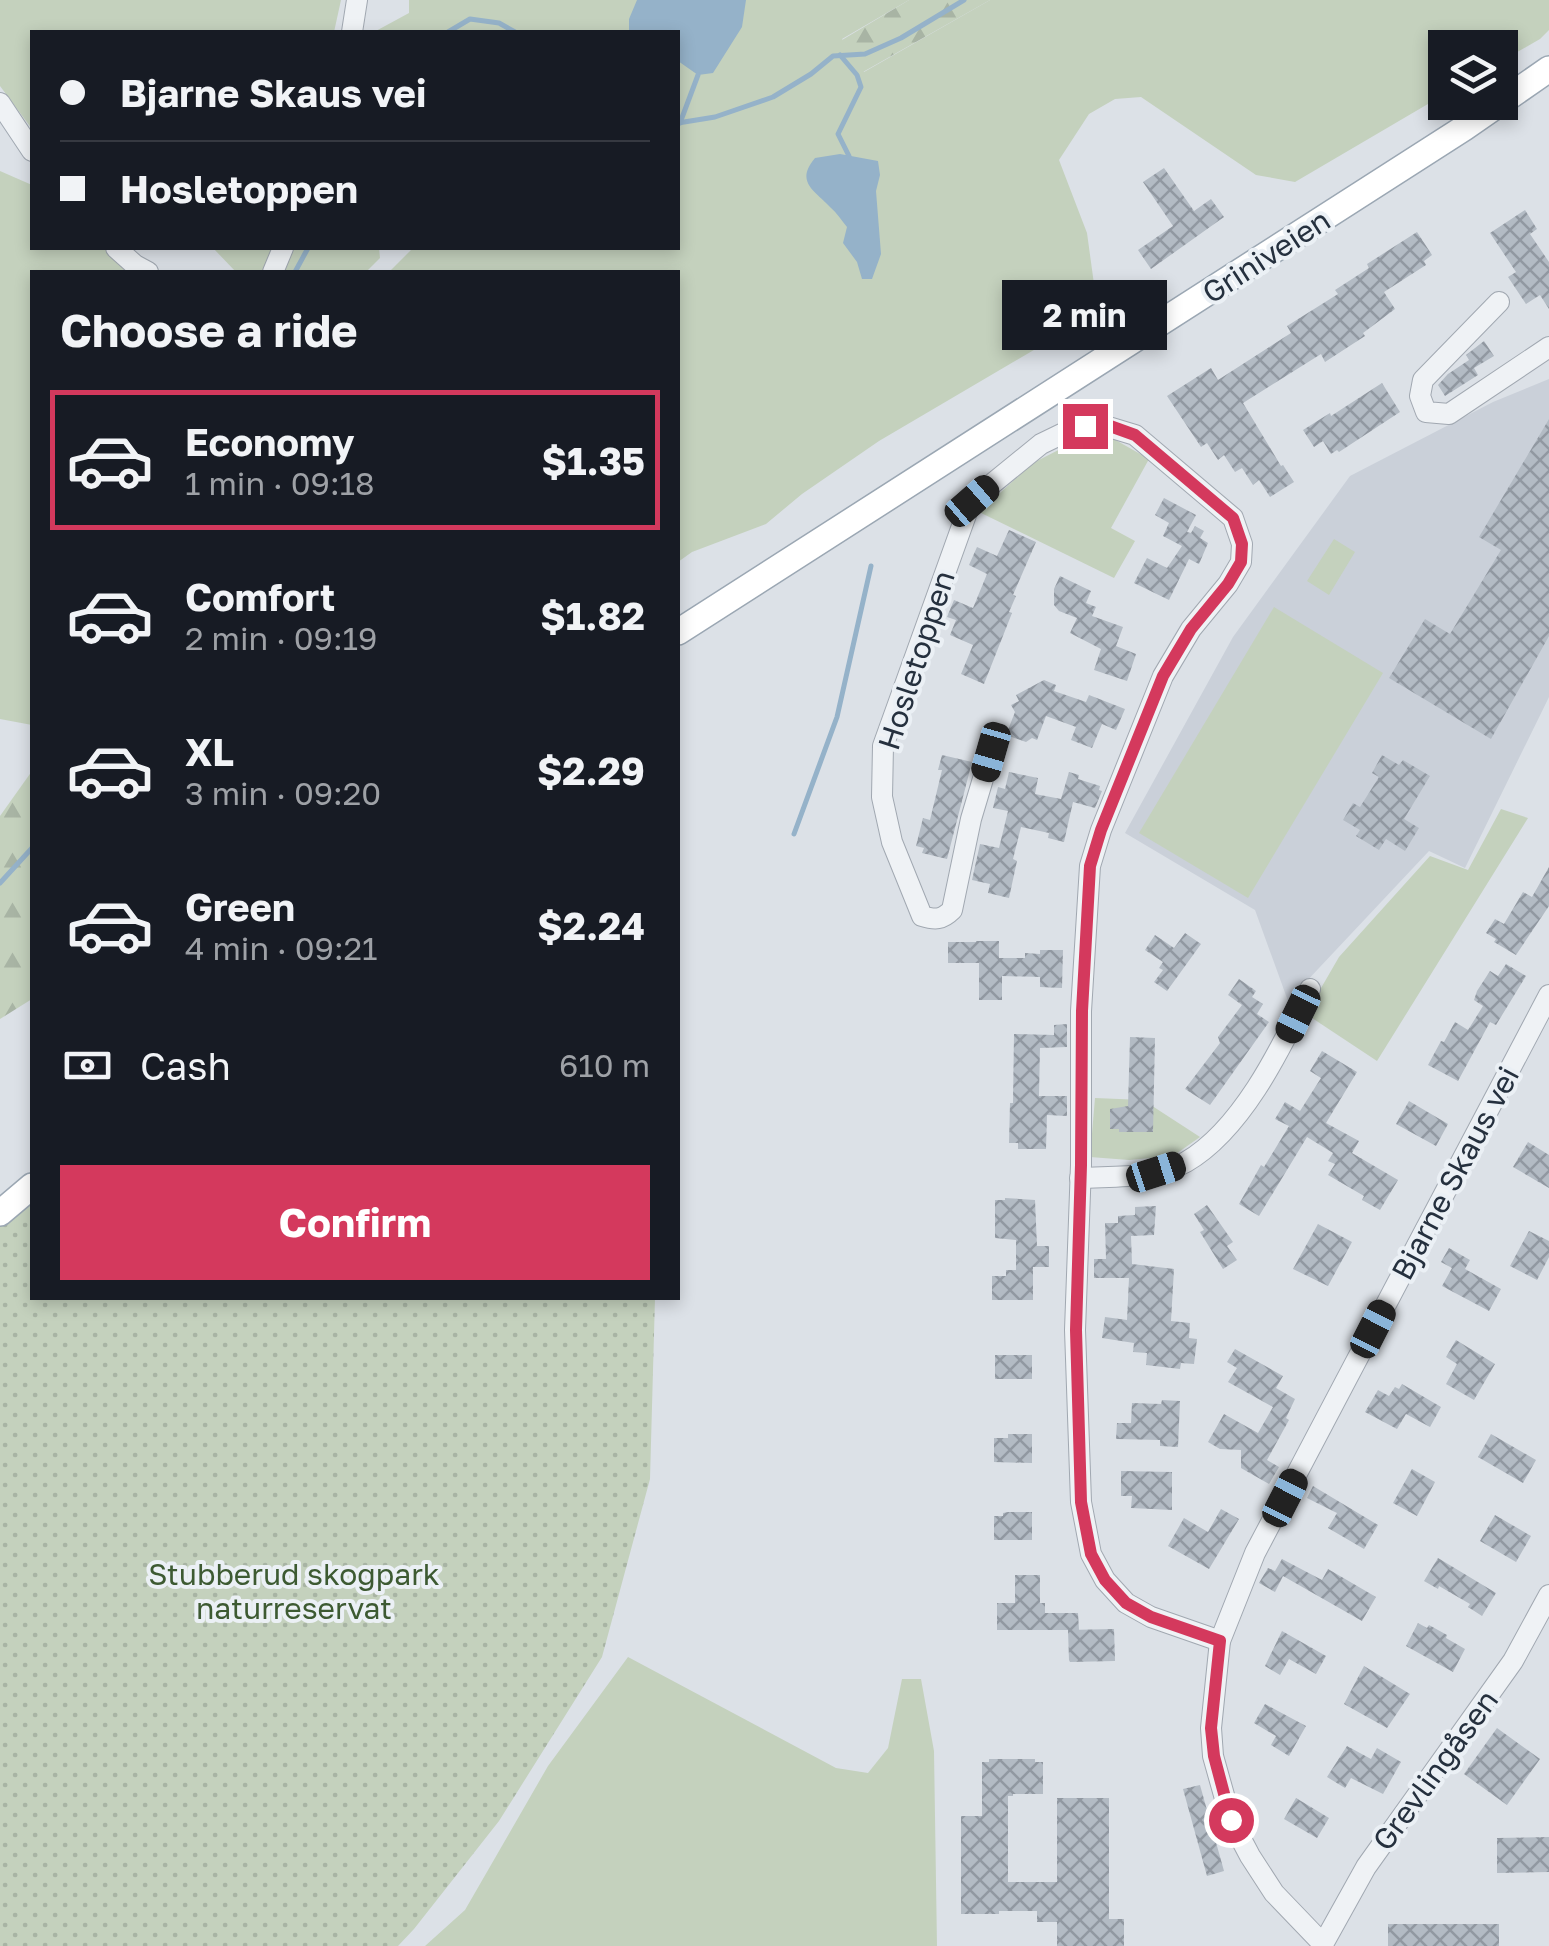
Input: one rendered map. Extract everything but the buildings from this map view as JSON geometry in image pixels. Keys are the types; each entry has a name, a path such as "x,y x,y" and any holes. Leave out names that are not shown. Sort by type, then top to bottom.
{"main road":[{"name":"Griniveien","path":"680,631 1464,128 1549,69"},
{"path":"0,1213 30,1188"}],"street":[{"path":"352,30 357,0"},
{"path":"0,103 30,148"},
{"path":"118,250 144,270"},
{"path":"1499,302 1423,380 1420,396 1426,412 1449,414 1549,347"},
{"name":"Hosletoppen","path":"991,752 952,910 944,918 922,916 892,842 882,797 883,746 972,501 1041,444 1072,429 1102,425 1124,430 1135,435 1233,518 1242,553 1228,584 1191,629 1163,676 1090,866 1082,1011 1076,1349 1081,1502 1091,1554 1105,1580 1126,1603 1151,1617 1220,1641"},
{"path":"1080,1178 1156,1172 1185,1162 1214,1140 1250,1099 1310,989"},
{"name":"Bjarne Skaus vei","path":"1322,1945 1274,1893 1231,1820 1214,1756 1211,1728 1220,1641 1255,1553 1549,995"},
{"name":"Grevlingåsen","path":"1322,1945 1366,1867 1513,1662 1549,1595"}],"shaded area":[{"path":"1549,379 1549,697 1465,868 1429,851 1288,1001 1255,910 1125,833 1233,637 1350,476 1493,402"}],"green space":[{"path":"0,0 341,0 334,30 30,30 30,126 0,86"},
{"path":"409,0 909,0 842,39 864,72 990,0 1549,0 1549,30 1518,52 1518,30 1428,30 1428,104 1295,182 1256,175 1141,97 1115,99 1089,114 1059,160 1087,233 1094,284 1073,327 879,441 766,524 692,552 680,561 680,270 391,270 411,250 680,250 680,30 378,30 409,13"},
{"path":"909,0 990,0 863,72 842,40"},
{"path":"0,171 30,184 30,250 123,250 148,270 30,270 30,725 0,719"},
{"path":"215,250 379,250 380,258 368,270 234,270"},
{"path":"1112,438 1149,459 1111,528 1135,541 1114,578 979,512 1033,463 1080,439"},
{"path":"1334,539 1355,552 1329,595 1307,581"},
{"path":"1274,607 1383,673 1248,898 1139,833"},
{"path":"30,774 30,1000 0,1019 0,816"},
{"path":"1501,809 1528,818 1377,1061 1306,1014 1339,957 1430,856 1468,870"},
{"path":"1095,1098 1143,1100 1200,1137 1173,1156 1129,1160 1090,1157"},
{"name":"Stubberud skogpark naturreservat","path":"30,1195 30,1300 655,1300 650,1479 602,1657 499,1821 398,1946 0,1946 0,1219"},
{"path":"628,1657 836,1768 868,1773 888,1748 902,1679 921,1679 934,1751 937,1946 425,1946 465,1910 548,1766"}],"water":[{"path":"637,0 746,0 742,27 713,73 698,75 680,62 680,30 629,30"},
{"path":"840,154 878,161 881,254 872,279 862,279 857,262 843,243 847,227 807,180 815,158"}],"waterway":[{"path":"680,123 715,117 773,97 833,56 865,54 901,38 964,0"},
{"path":"451,30 470,19 499,23 511,30"},
{"path":"840,55 857,75 861,87 838,134 849,156"},
{"path":"680,123 698,75"},
{"path":"296,270 307,250"},
{"path":"794,834 837,717 871,566"},
{"path":"0,883 30,850"}],"route":[{"path":"1085,426 1110,426 1135,435 1233,518 1242,544 1241,562 1228,584 1191,629 1163,676 1090,866 1082,1011 1076,1330 1081,1502 1091,1554 1105,1580 1126,1603 1151,1617 1220,1641 1211,1728 1214,1756 1231,1820"}]}
